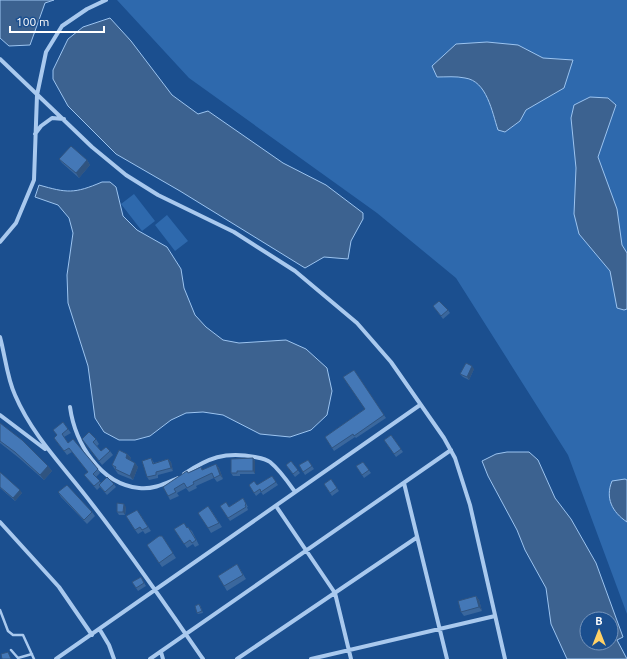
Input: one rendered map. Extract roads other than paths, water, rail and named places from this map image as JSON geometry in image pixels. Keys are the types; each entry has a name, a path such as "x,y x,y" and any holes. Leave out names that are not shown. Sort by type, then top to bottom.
{"street":[{"path":"0,242 16,223 34,180 37,95 46,52 54,36 71,18 106,0"},
{"path":"0,59 92,147 126,175 158,195 234,232 295,271 357,324 391,362 451,450 462,477 470,505 505,659"},
{"path":"35,134 41,126 52,118 64,119"},
{"path":"0,337 14,395 47,450 91,503 157,590 203,659"},
{"path":"56,659 100,630 420,405"},
{"path":"70,407 72,422 79,441 108,477 122,484 140,488 157,486 178,478 215,457 228,454 268,460 279,470 295,492"},
{"path":"0,415 47,450"},
{"path":"150,659 451,450"},
{"path":"404,483 416,538 447,659"},
{"path":"276,506 335,593 351,659"},
{"path":"0,522 60,587 92,635"},
{"path":"237,659 416,538"},
{"path":"311,659 495,616"},
{"path":"100,630 109,644 114,659"},
{"path":"161,652 163,659"}],"lane":[{"path":"0,610 8,631 13,635 23,635 34,659"},
{"path":"11,650 18,658 32,654"}]}
